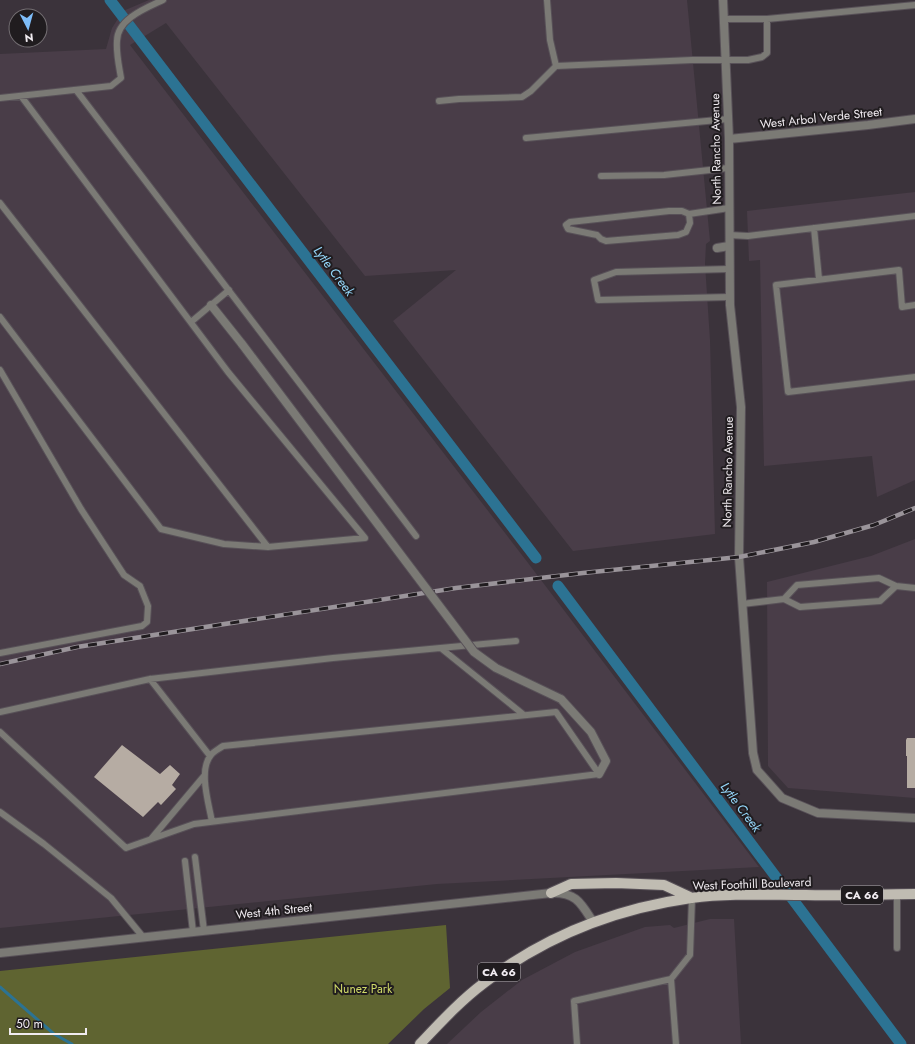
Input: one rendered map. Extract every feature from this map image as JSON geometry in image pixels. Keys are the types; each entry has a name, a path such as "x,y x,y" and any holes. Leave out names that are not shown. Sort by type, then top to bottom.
{"main road":[{"path":"551,893 571,884 664,885 692,898"},
{"name":"West Foothill Boulevard","path":"593,922 641,907 692,898 738,895 915,894"},
{"name":"CA 66","path":"420,1044 449,1013 482,984 505,968 553,939 593,922"}],"street":[{"name":"North Rancho Avenue","path":"723,0 729,139 728,208 730,297 740,406 739,557 752,747 757,770 782,798 818,813 915,818"},
{"name":"West Arbol Verde Street","path":"729,139 915,119"},
{"path":"717,248 729,246"},
{"path":"211,305 474,652 496,668 561,699 591,732 606,761 599,774"},
{"name":"West 4th Street","path":"0,953 551,893 568,894 576,898 593,922"}],"lane":[{"path":"0,98 111,86 121,78 116,40 120,29 133,15 163,0"},
{"path":"547,0 550,40 556,66"},
{"path":"724,19 767,19 915,5"},
{"path":"439,101 522,97 556,66 692,60 726,61 757,59 767,53 767,19"},
{"path":"76,90 416,536"},
{"path":"0,317 161,529 224,544 268,547 365,538 228,372 21,96"},
{"path":"526,138 728,119"},
{"path":"601,176 664,174 728,168"},
{"path":"0,203 268,547"},
{"path":"689,214 690,223 686,232 678,235 606,241 597,236 568,228 566,225 570,222 669,211 682,211 689,214 728,208"},
{"path":"729,235 748,236 915,216"},
{"path":"814,228 819,280"},
{"path":"729,269 616,272 594,280 598,300 730,297"},
{"path":"915,305 902,307 899,270 776,285 788,392 915,377"},
{"path":"191,322 229,290"},
{"path":"0,370 81,509 124,575 140,586 148,606 147,622 142,626 0,653"},
{"path":"784,599 797,584 879,578 896,586 915,588"},
{"path":"742,604 784,599 800,607 880,601 896,586"},
{"path":"0,712 150,679 333,658 516,641"},
{"path":"442,649 524,715"},
{"path":"150,679 210,756"},
{"path":"0,732 126,848 194,824 212,822 599,774 556,712 223,746 215,750 210,756 206,765 204,776 212,822"},
{"path":"150,840 204,776"},
{"path":"0,812 44,844 111,898 143,937"},
{"path":"195,857 204,931"},
{"path":"185,860 193,932"},
{"path":"897,894 897,948"},
{"path":"577,1044 574,1001 671,979 690,955 692,898"},
{"path":"671,979 676,1044"}],"shaded area":[{"path":"149,0 687,0 710,241 706,244 705,264 710,340 715,534 573,551 393,321 456,270 365,276 166,23 130,45 525,559 759,867 437,884 0,928 0,54 106,49 112,28 123,11"},
{"path":"915,192 915,480 877,497 872,456 764,466 760,260 749,261 747,211"},
{"path":"915,539 915,798 788,788 768,766 767,582 871,556"},
{"path":"710,919 734,919 741,1044 447,1044 481,1012 522,980 575,952 645,927 670,925 674,928"}],"green space":[{"name":"Nunez Park","path":"446,925 450,988 424,1009 388,1044 0,1044 0,971"}],"building":[{"path":"907,738 915,738 915,788 907,788"},
{"path":"122,745 160,774 170,765 180,774 172,785 176,789 161,805 158,802 143,817 94,777"}],"waterway":[{"name":"Lytle Creek","path":"110,0 536,558"},
{"name":"Lytle Creek","path":"558,586 901,1044"},
{"name":"Lytle Creek","path":"0,987 54,1034 72,1044"}],"railway":[{"path":"0,664 77,647 456,588 739,557 814,542 874,525 915,508"}]}
